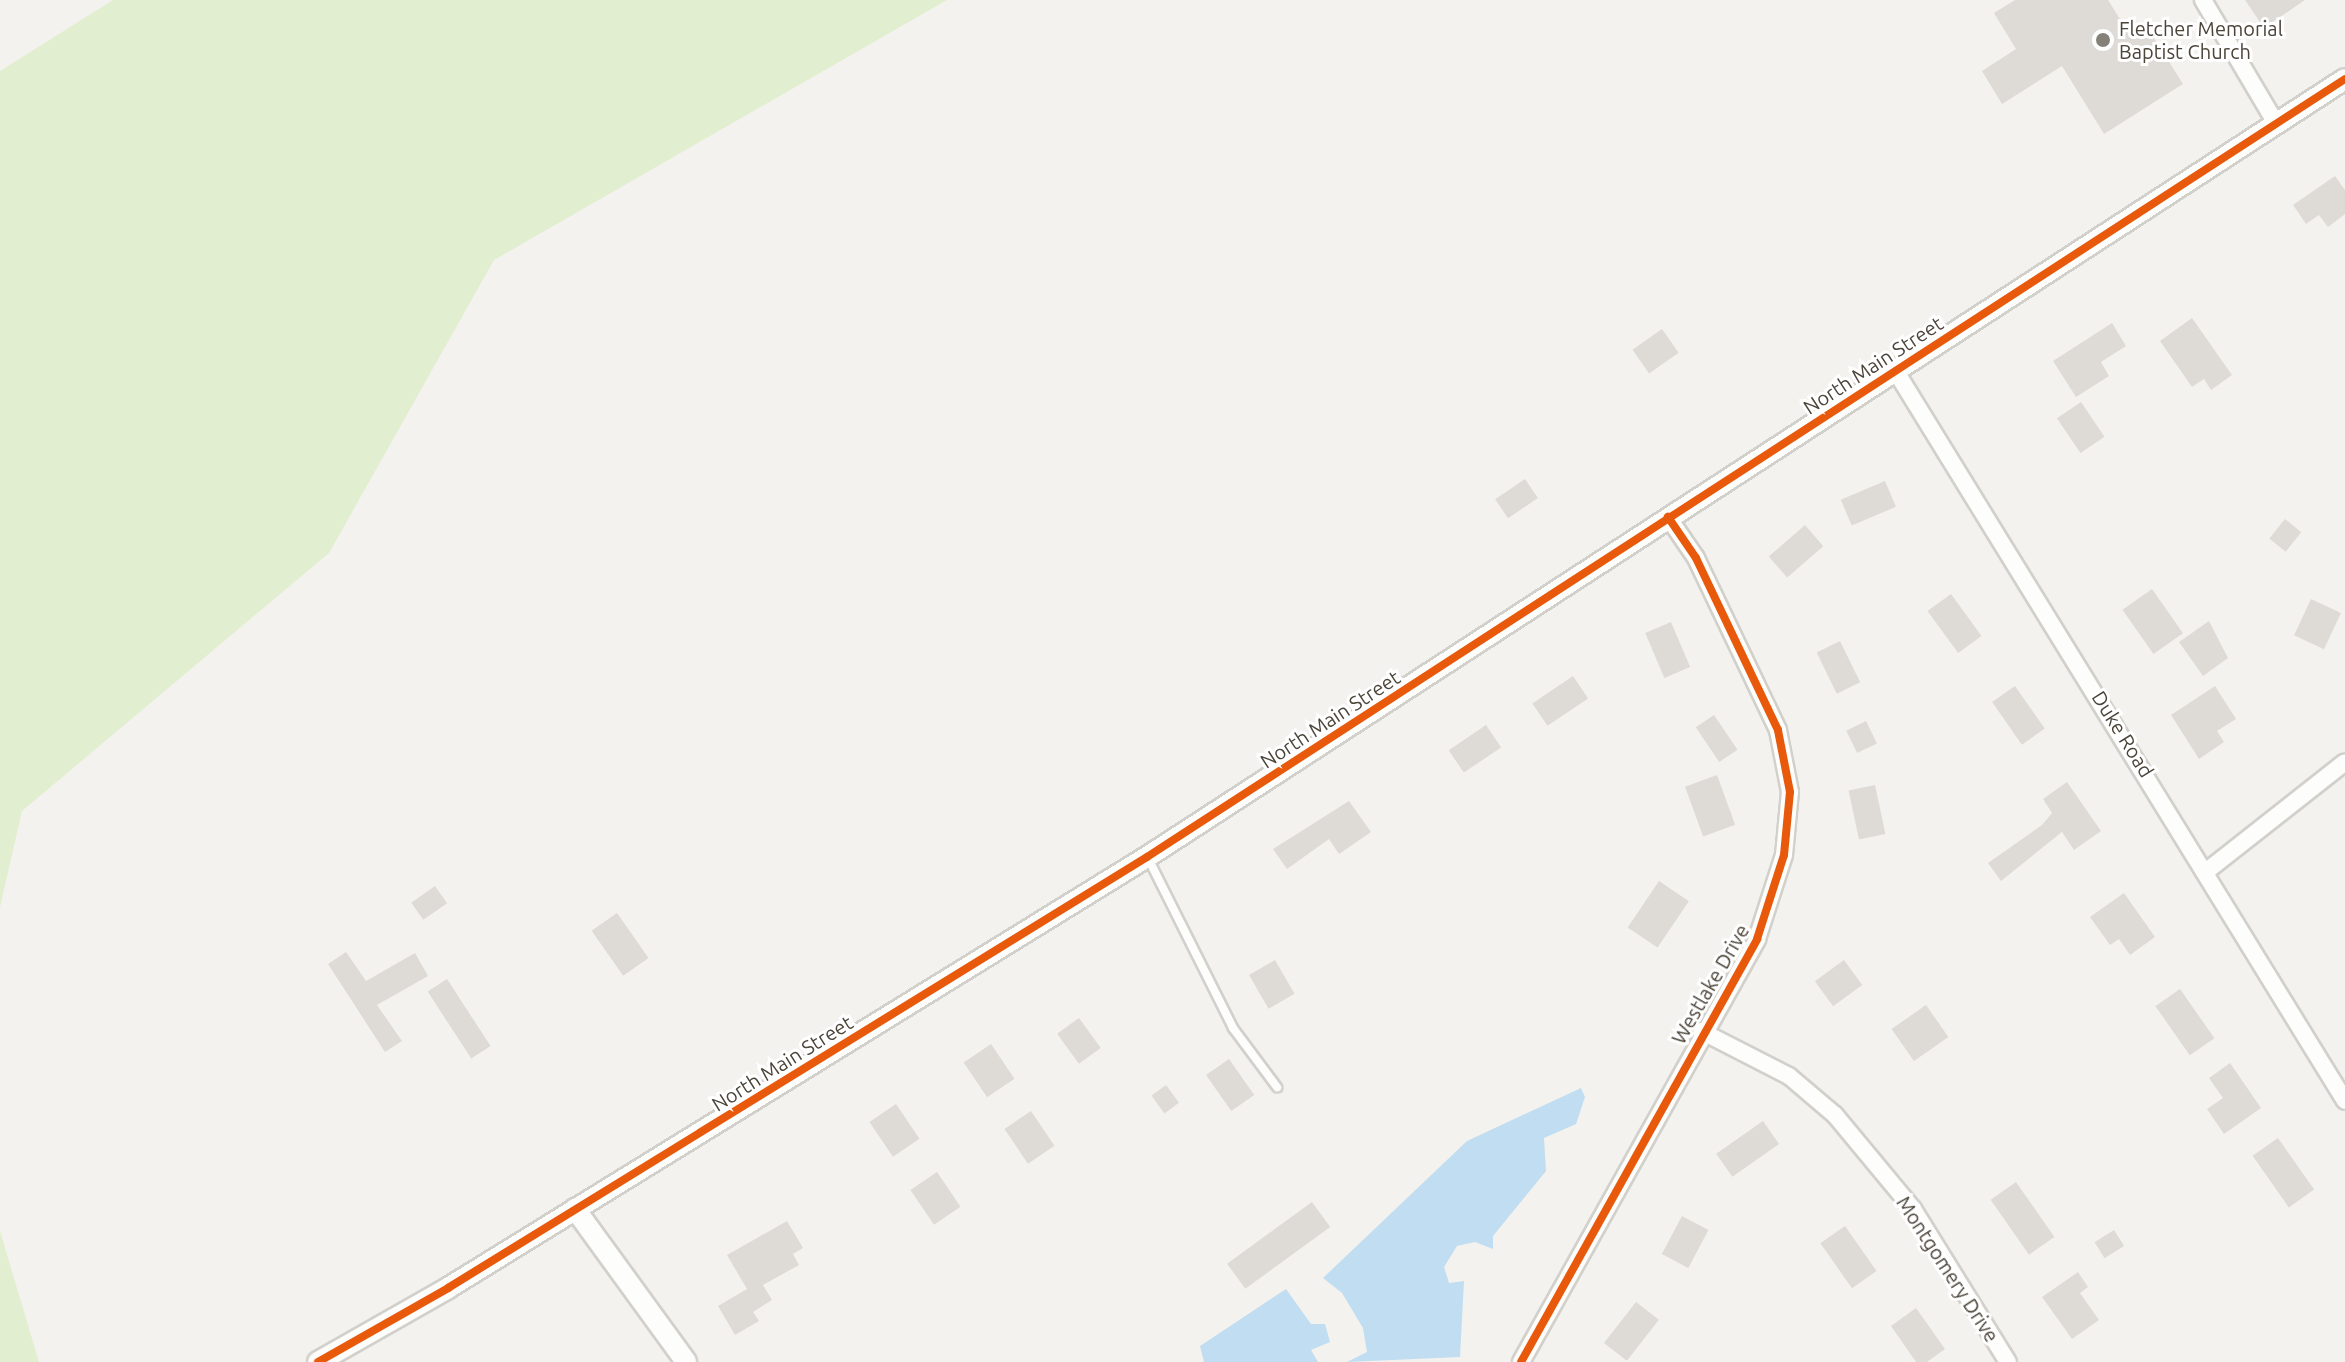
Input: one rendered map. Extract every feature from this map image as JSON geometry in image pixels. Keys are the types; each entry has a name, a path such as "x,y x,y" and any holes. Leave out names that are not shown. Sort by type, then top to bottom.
{"street":[{"path":"2203,0 2277,125"},
{"name":"North Main Street","path":"318,1362 575,1209 1147,857 2345,79"},
{"name":"Duke Road","path":"1895,370 2208,870 2345,1101"},
{"name":"Westlake Drive","path":"1521,1362 1768,913 1790,792 1778,730 1696,558 1668,517"},
{"path":"2208,870 2345,762"},
{"name":"Montgomery Drive","path":"1701,1031 1789,1076 1835,1115 1913,1209 2008,1362"},
{"path":"575,1209 686,1362"}],"lane":[{"path":"1147,857 1233,1028 1277,1087"}],"green space":[{"path":"113,0 947,0 494,260 329,553 22,811 0,907 0,71"},
{"path":"0,1231 39,1362 0,1362"}],"water":[{"path":"1581,1088 1585,1097 1576,1124 1544,1138 1546,1171 1493,1236 1493,1249 1475,1242 1457,1246 1444,1267 1449,1283 1464,1281 1460,1357 1347,1362 1367,1352 1363,1328 1342,1293 1323,1278 1467,1141"},
{"path":"1286,1289 1311,1324 1325,1324 1330,1342 1311,1350 1318,1362 1204,1362 1200,1346"}],"building":[{"path":"2015,0 2108,0 2130,35 2146,25 2183,84 2104,134 2062,66 2002,104 1982,71 2016,49 1994,13"},
{"path":"2245,0 2305,0 2264,28"},
{"path":"2335,176 2345,190 2345,214 2328,227 2319,215 2306,224 2293,205"},
{"path":"2192,318 2232,375 2211,390 2204,379 2192,387 2160,341"},
{"path":"2112,323 2126,346 2101,362 2109,376 2076,397 2053,361"},
{"path":"1662,329 1679,353 1649,373 1633,350"},
{"path":"2081,402 2104,437 2080,453 2057,418"},
{"path":"1525,479 1538,498 1508,518 1495,499"},
{"path":"1885,481 1896,507 1852,526 1841,500"},
{"path":"2285,519 2301,532 2286,552 2269,538"},
{"path":"1805,525 1823,546 1787,578 1769,556"},
{"path":"2152,589 2183,633 2153,654 2123,610"},
{"path":"1951,594 1982,636 1958,653 1928,611"},
{"path":"2311,599 2341,613 2324,649 2294,635"},
{"path":"2209,621 2228,658 2203,676 2179,642"},
{"path":"1671,622 1690,667 1664,678 1645,633"},
{"path":"1840,641 1860,682 1837,694 1817,652"},
{"path":"1573,676 1588,698 1547,726 1532,703"},
{"path":"2015,686 2045,729 2022,745 1992,702"},
{"path":"2215,686 2236,719 2217,731 2224,742 2199,759 2171,715"},
{"path":"1714,715 1737,750 1719,762 1696,727"},
{"path":"1866,721 1877,743 1857,753 1846,731"},
{"path":"1486,725 1501,747 1464,773 1449,750"},
{"path":"1717,775 1735,825 1703,836 1685,787"},
{"path":"2067,782 2101,831 2074,850 2062,832 2001,881 1988,863 2042,825 2052,813 2043,799"},
{"path":"1875,785 1885,834 1859,840 1849,791"},
{"path":"1349,801 1371,832 1339,854 1329,839 1287,869 1273,849"},
{"path":"1659,881 1689,901 1658,948 1628,927"},
{"path":"435,886 447,903 423,920 411,903"},
{"path":"2124,893 2155,937 2130,955 2119,939 2110,945 2090,917"},
{"path":"617,913 649,958 623,976 592,931"},
{"path":"346,952 366,981 415,953 428,976 377,1005 402,1041 385,1052 328,964"},
{"path":"1275,960 1294,994 1269,1009 1249,975"},
{"path":"1844,960 1862,985 1833,1006 1815,981"},
{"path":"447,979 491,1046 471,1059 428,992"},
{"path":"2180,989 2214,1038 2190,1055 2155,1006"},
{"path":"1926,1005 1948,1037 1914,1061 1892,1029"},
{"path":"1079,1018 1101,1048 1079,1064 1057,1034"},
{"path":"991,1044 1014,1079 987,1097 964,1062"},
{"path":"1229,1059 1254,1095 1231,1111 1206,1075"},
{"path":"2230,1063 2261,1108 2224,1134 2207,1109 2223,1098 2209,1078"},
{"path":"1166,1085 1179,1103 1164,1113 1151,1096"},
{"path":"896,1104 919,1139 893,1157 869,1122"},
{"path":"1031,1111 1054,1146 1028,1164 1004,1129"},
{"path":"1763,1121 1779,1144 1732,1177 1716,1154"},
{"path":"2278,1138 2314,1190 2289,1207 2253,1156"},
{"path":"937,1172 960,1207 934,1225 910,1190"},
{"path":"2016,1182 2054,1237 2029,1255 1991,1200"},
{"path":"1312,1202 1330,1227 1245,1289 1227,1264"},
{"path":"1682,1216 1708,1230 1688,1268 1662,1254"},
{"path":"787,1221 803,1248 793,1254 799,1265 763,1285 772,1300 753,1312 759,1321 735,1335 718,1306 747,1289 727,1255"},
{"path":"1845,1226 1877,1271 1852,1288 1820,1243"},
{"path":"2114,1230 2124,1246 2105,1258 2094,1242"},
{"path":"2078,1272 2088,1287 2080,1293 2099,1320 2072,1339 2042,1297"},
{"path":"1636,1302 1659,1320 1627,1361 1604,1343"},
{"path":"1916,1308 1945,1349 1927,1362 1916,1362 1891,1326"}],"cycle path":[{"path":"318,1362 448,1288 1147,857 2345,79"},
{"path":"1521,1362 1757,939 1784,855 1790,792 1778,730 1696,558 1668,517"}],"place":[{"name":"Fletcher Memorial Baptist Church","path":"2103,40"}]}
